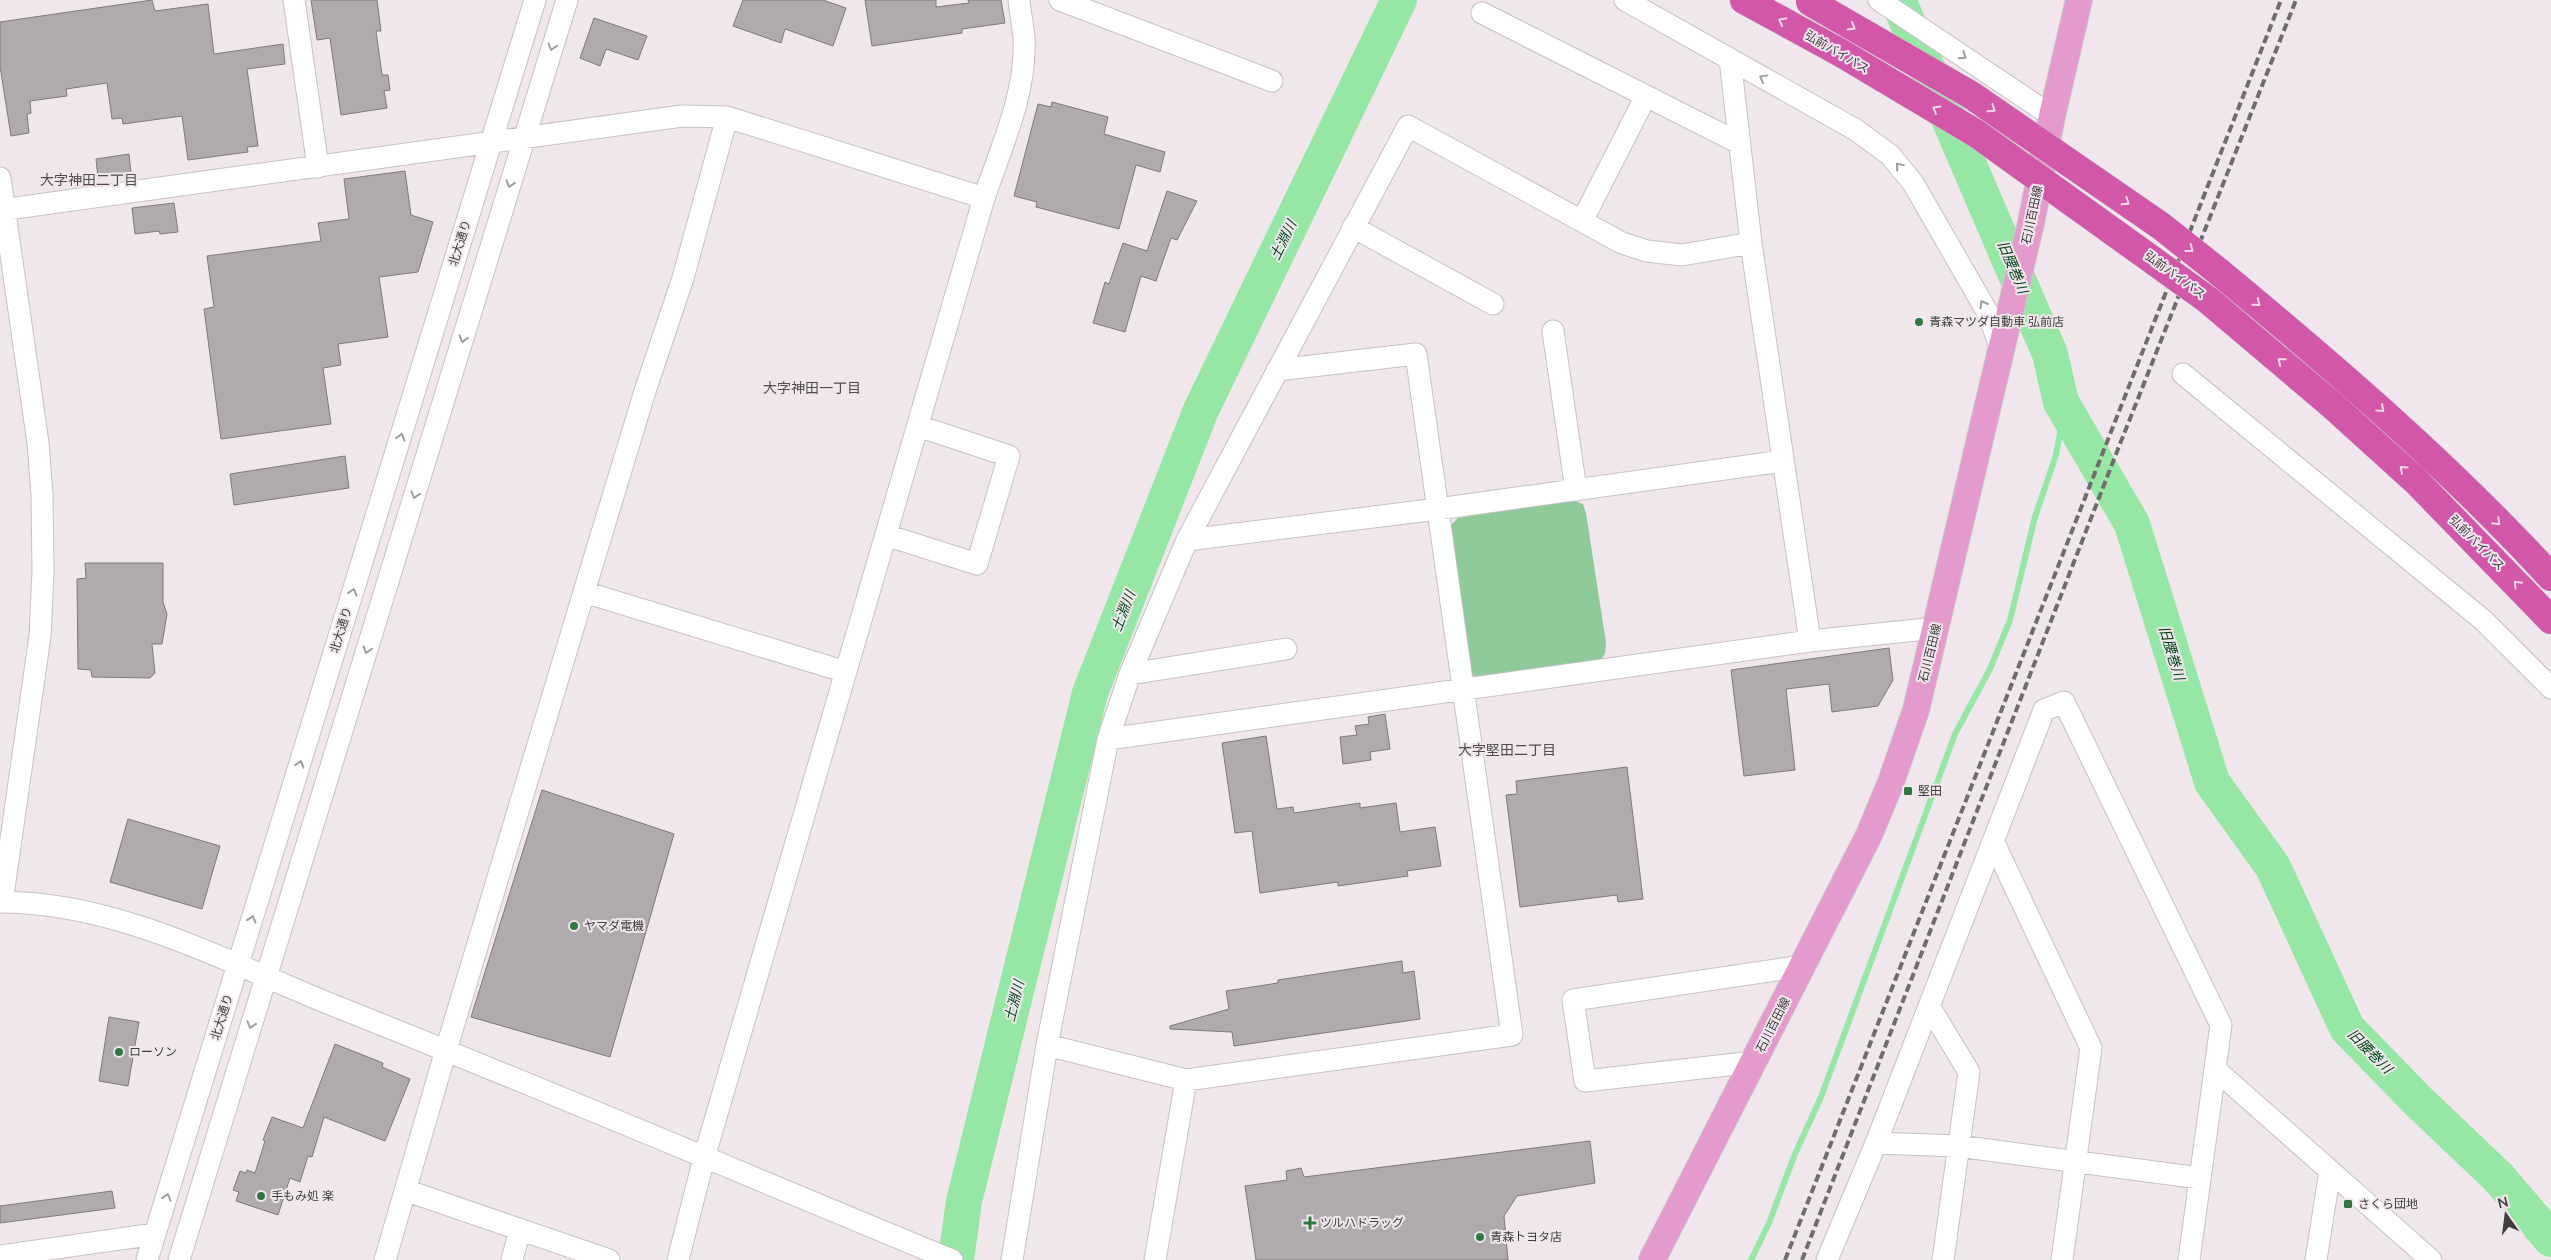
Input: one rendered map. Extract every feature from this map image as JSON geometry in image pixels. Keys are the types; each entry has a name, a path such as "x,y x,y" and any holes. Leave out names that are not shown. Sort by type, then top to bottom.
{"highway":[{"name":"弘前バイパス","path":"1744,0 1840,53 1978,134 2208,300 2332,405 2416,481 2551,620"},
{"path":"1808,1 1970,94 2161,226 2331,364 2386,413 2551,577"}],"main road":[{"name":"石川百田線","path":"1652,1260 1869,835 1891,782 1916,710 2029,234 2052,116 2079,0"}],"street":[{"path":"294,0 318,167"},
{"name":"北大通り","path":"147,1260 535,0"},
{"path":"179,1260 567,0"},
{"path":"678,1260 704,1158 984,198 1010,120 1020,83 1024,39 1019,0"},
{"path":"1060,0 1272,81"},
{"path":"1625,0 1856,130 1890,155 1913,183 1989,315 2001,350"},
{"path":"1879,0 2052,116"},
{"path":"1482,13 1739,143"},
{"path":"1730,59 1750,243 1810,641"},
{"path":"1582,221 1646,96"},
{"path":"2,210 682,116 727,117 984,198"},
{"path":"386,1260 446,1050 645,390 683,278 727,117"},
{"path":"1012,1260 1047,1045 1108,739 1130,674 1186,540 1408,126 1622,243 1647,251 1682,255 1750,243"},
{"path":"0,178 2,210 38,442 42,494 43,572 40,636 1,902 66,907 134,924 198,948 266,978 446,1050 952,1260"},
{"path":"1353,227 1493,304"},
{"path":"1553,331 1576,490"},
{"path":"1047,1045 1186,1080 1512,1035 1416,354 1277,370"},
{"path":"2183,374 2483,620 2551,688"},
{"path":"886,535 977,564 1010,456 918,426"},
{"path":"1186,540 1438,509 1782,461"},
{"path":"584,592 846,672"},
{"path":"1108,739 1810,641 1936,628"},
{"path":"1130,674 1286,649"},
{"path":"1827,1260 1876,1143 2044,710 2064,702 2221,1024 2188,1260"},
{"path":"1994,843 2092,1048 2062,1260"},
{"path":"1754,1062 1585,1081 1573,1000 1803,966"},
{"path":"1929,1006 1969,1072 1943,1260"},
{"path":"2215,1069 2431,1260"},
{"path":"1155,1260 1186,1080"},
{"path":"1876,1143 1958,1146 2200,1178"},
{"path":"2316,1260 2330,1171"},
{"path":"405,1190 609,1260"},
{"path":"512,1260 520,1230"},
{"path":"0,1256 155,1234"}],"green space":[{"path":"1572,500 1583,504 1586,513 1606,643 1605,654 1599,662 1481,680 1471,674 1450,526 1458,518"}],"building":[{"path":"152,0 155,11 208,4 214,54 283,44 285,64 247,69 258,146 247,147 248,152 188,160 182,116 123,124 122,118 112,119 107,83 66,89 67,96 30,101 31,113 27,114 29,133 11,136 0,66 0,22"},
{"path":"311,0 377,0 381,31 376,31 382,75 388,75 390,90 384,91 387,108 341,115 330,38 317,40"},
{"path":"743,0 823,0 846,8 833,46 785,29 781,43 733,26"},
{"path":"865,0 936,0 936,7 969,3 968,0 1001,0 1005,23 962,29 962,33 872,46"},
{"path":"594,18 647,36 638,60 606,49 600,66 580,58"},
{"path":"1052,102 1108,117 1104,134 1165,152 1160,172 1136,165 1119,229 1036,207 1037,202 1014,196 1038,104 1051,107"},
{"path":"129,154 131,173 98,178 96,159"},
{"path":"405,171 411,215 433,222 418,272 379,277 388,337 338,344 341,365 323,368 331,424 221,439 204,309 214,307 207,256 321,241 318,223 349,219 344,179"},
{"path":"1167,191 1197,201 1177,240 1171,238 1156,281 1141,276 1125,332 1093,323 1105,282 1109,284 1123,243 1147,251"},
{"path":"174,203 178,232 160,234 159,231 135,234 132,208"},
{"path":"345,456 349,488 234,505 230,474"},
{"path":"85,563 163,563 163,602 167,614 162,644 152,644 155,673 150,678 92,677 91,670 78,669 77,579 86,578"},
{"path":"1889,648 1893,680 1878,706 1832,712 1829,684 1786,689 1795,770 1744,776 1731,670"},
{"path":"1385,714 1390,749 1370,752 1371,760 1343,764 1340,737 1357,735 1355,726 1369,724 1368,717"},
{"path":"1266,736 1277,809 1293,807 1294,813 1360,803 1360,808 1396,803 1400,832 1435,827 1441,866 1407,871 1408,876 1338,886 1338,882 1260,893 1252,831 1235,833 1222,743"},
{"path":"1627,767 1643,899 1618,902 1617,895 1520,907 1506,795 1517,794 1516,781"},
{"name":"ヤマダ電機","path":"542,790 674,834 610,1057 471,1017"},
{"path":"128,819 220,846 202,909 110,882"},
{"path":"1402,961 1403,973 1414,971 1420,1019 1234,1046 1232,1032 1170,1029 1170,1026 1229,1009 1226,991 1278,983 1278,980"},
{"name":"ローソン","path":"109,1017 139,1022 128,1086 99,1081"},
{"path":"335,1044 383,1063 382,1067 410,1079 385,1141 324,1117 312,1157 308,1156 300,1182 290,1178 278,1215 236,1201 239,1192 233,1190 240,1171 246,1173 247,1170 255,1173 265,1141 263,1140 272,1117 303,1128"},
{"path":"1590,1141 1595,1183 1517,1196 1504,1216 1508,1260 1256,1260 1245,1186 1287,1180 1286,1171 1301,1168 1304,1177"},
{"path":"112,1191 115,1208 0,1223 0,1206"}],"waterway":[{"name":"土淵川","path":"956,1260 964,1201 1090,693 1201,410 1399,0"},
{"name":"旧腰巻川","path":"1898,0 2050,354 2061,402 2132,524 2212,782 2273,867 2347,1028 2417,1100 2498,1177 2551,1239"},
{"path":"1751,1260 1769,1223 1795,1154 1821,1097 1955,734 1990,669 2010,620 2035,517 2056,455 2060,433 2061,402"}],"railway":[{"path":"1785,1260 2281,0"},
{"path":"1802,1260 2118,449 2296,0"}],"place":[{"name":"青森マツダ自動車 弘前店","path":"1919,322"},
{"name":"堅田","path":"1908,791"},
{"name":"ヤマダ電機","path":"574,926"},
{"name":"ローソン","path":"119,1052"},
{"name":"手もみ処 楽","path":"261,1196"},
{"name":"さくら団地","path":"2348,1204"},
{"name":"ツルハドラッグ","path":"1310,1223"},
{"name":"青森トヨタ店","path":"1480,1237"}],"district":[{"name":"大字神田二丁目","path":"89,180"},
{"name":"大字神田一丁目","path":"812,388"},
{"name":"大字堅田二丁目","path":"1507,750"}]}
